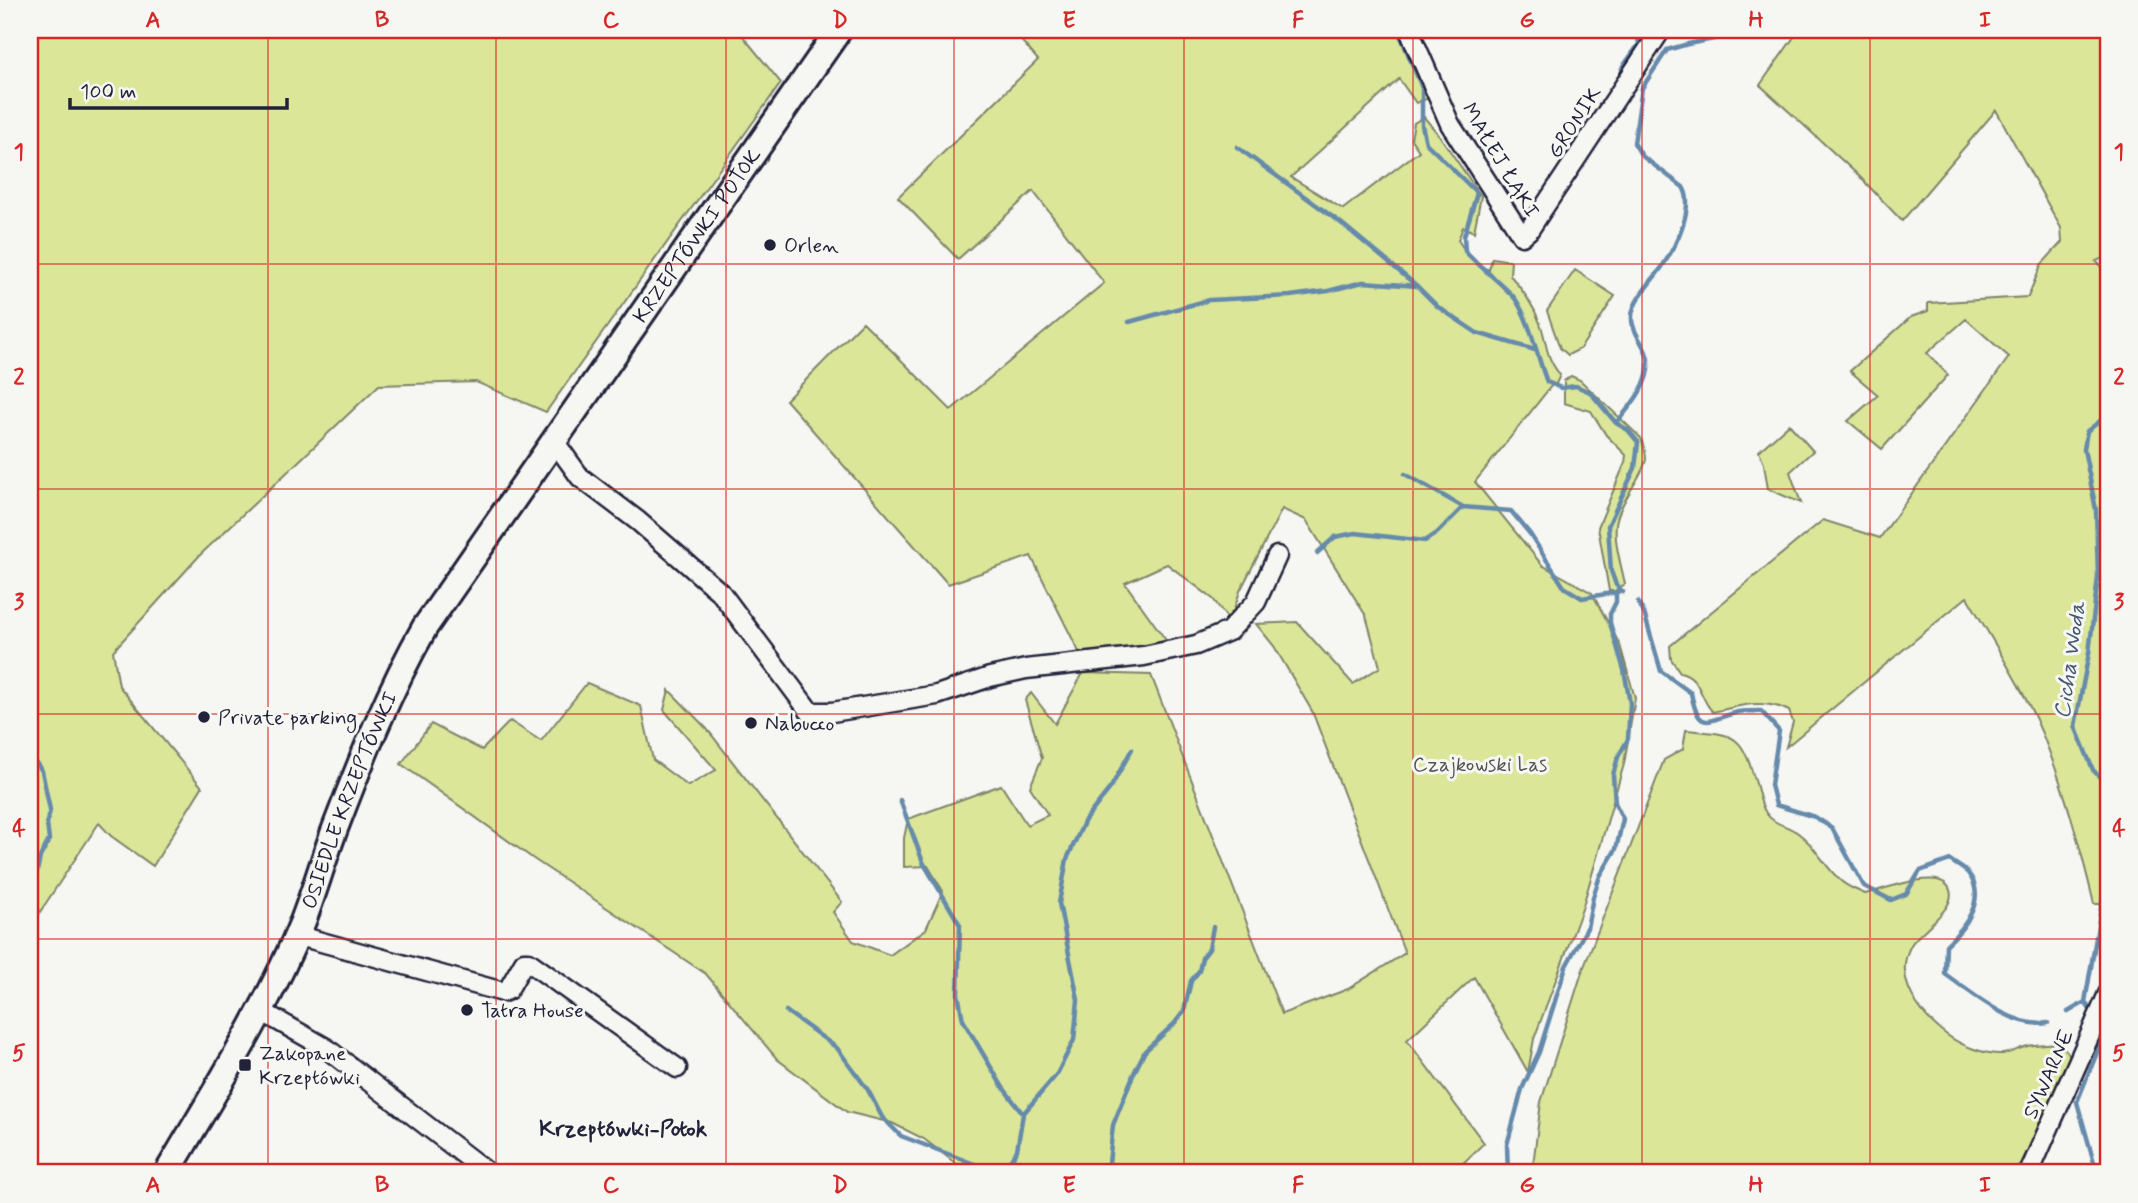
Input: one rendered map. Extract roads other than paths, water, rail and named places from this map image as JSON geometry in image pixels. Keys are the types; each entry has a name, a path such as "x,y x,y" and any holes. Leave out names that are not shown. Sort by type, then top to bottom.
{"main road":[{"name":"KRZEPTÓWKI POTOK","path":"554,441 839,30"},
{"name":"OSIEDLE KRZEPTÓWKI","path":"167,1173 261,1010 296,935 337,825 401,669 439,604 554,441"}],"street":[{"name":"MAŁEJ ŁĄKI","path":"1409,30 1450,124 1521,236"},
{"name":"GRONIK","path":"1521,236 1530,230 1661,30"},
{"path":"554,441 580,477 638,521 722,593 810,712 832,712 937,695 990,677 1026,669 1144,656 1196,645 1229,631 1238,622 1255,602 1278,556"},
{"path":"296,935 503,992 508,990 524,962 529,962 677,1068"},
{"name":"SYWARNE","path":"2029,1173 2108,994"},
{"path":"261,1010 326,1048 488,1173"}],"waterway":[{"path":"1395,30 1401,37 1422,88 1422,125 1426,143 1477,193 1464,236 1465,251 1516,300 1530,329 1547,382 1561,388 1576,386 1590,392 1616,423 1628,430 1638,442 1635,468 1608,526 1611,571 1616,585 1623,592"},
{"path":"1627,76 1622,73 1622,68 1639,44 1638,39 1628,30"},
{"path":"1616,423 1641,390 1648,371 1646,352 1633,325 1632,313 1640,296 1672,250 1682,228 1687,205 1683,187 1642,156 1634,143 1642,88 1667,50 1729,36 1735,30"},
{"path":"1237,147 1341,223 1417,286 1438,307 1477,333 1535,350"},
{"path":"1129,322 1209,300 1290,296 1328,291 1363,282 1417,286"},
{"name":"Cicha Woda","path":"2108,415 2087,431 2084,449 2096,510 2098,577 2089,653 2075,726 2093,770 2108,786"},
{"path":"1405,474 1463,507 1511,511 1530,534 1564,587 1582,598 1618,592"},
{"path":"1317,553 1335,537 1355,533 1425,541 1463,507"},
{"path":"1508,1173 1507,1145 1522,1089 1539,1052 1566,966 1587,928 1593,897 1600,876 1616,849 1623,819 1615,803 1613,775 1618,757 1628,739 1630,703 1624,670 1610,623 1616,594"},
{"path":"1638,602 1644,613 1661,671 1691,693 1701,719 1706,721 1738,712 1761,711 1779,731 1771,785 1776,805 1815,817 1832,828 1864,886 1891,900 1906,894 1920,871 1950,860 1968,873 1974,883 1975,902 1967,921 1946,945 1945,974 2007,1015 2021,1021 2048,1023"},
{"path":"1023,1114 1057,1074 1074,1040 1078,1000 1059,903 1067,859 1085,820 1111,787 1132,749"},
{"path":"30,754 42,771 50,810 47,824 49,840 30,886"},
{"path":"900,800 923,862 960,925 958,994 963,1020 1002,1086 1023,1114 1017,1150 1003,1173"},
{"name":"Cicha Woda","path":"2093,1014 2085,1002 2108,868"},
{"path":"1108,1173 1113,1125 1134,1073 1145,1051 1184,1011 1191,981 1209,949 1213,927"},
{"path":"2068,1012 2085,1002"},
{"path":"786,1011 837,1048 868,1090 882,1117 901,1136 998,1173"},
{"name":"Cicha Woda","path":"2097,1173 2077,1102 2105,1033 2099,1024"}],"place":[{"name":"Orlen","path":"770,245"},
{"name":"Private parking","path":"204,717"},
{"name":"Nabucco","path":"751,723"},
{"name":"Tatra House","path":"467,1010"},
{"name":"Zakopane Krzeptówki","path":"245,1065"}],"district":[{"name":"Krzeptówki-Potok","path":"623,1128"}],"park label":[{"name":"Czajkowski Las","path":"1480,764"}]}
